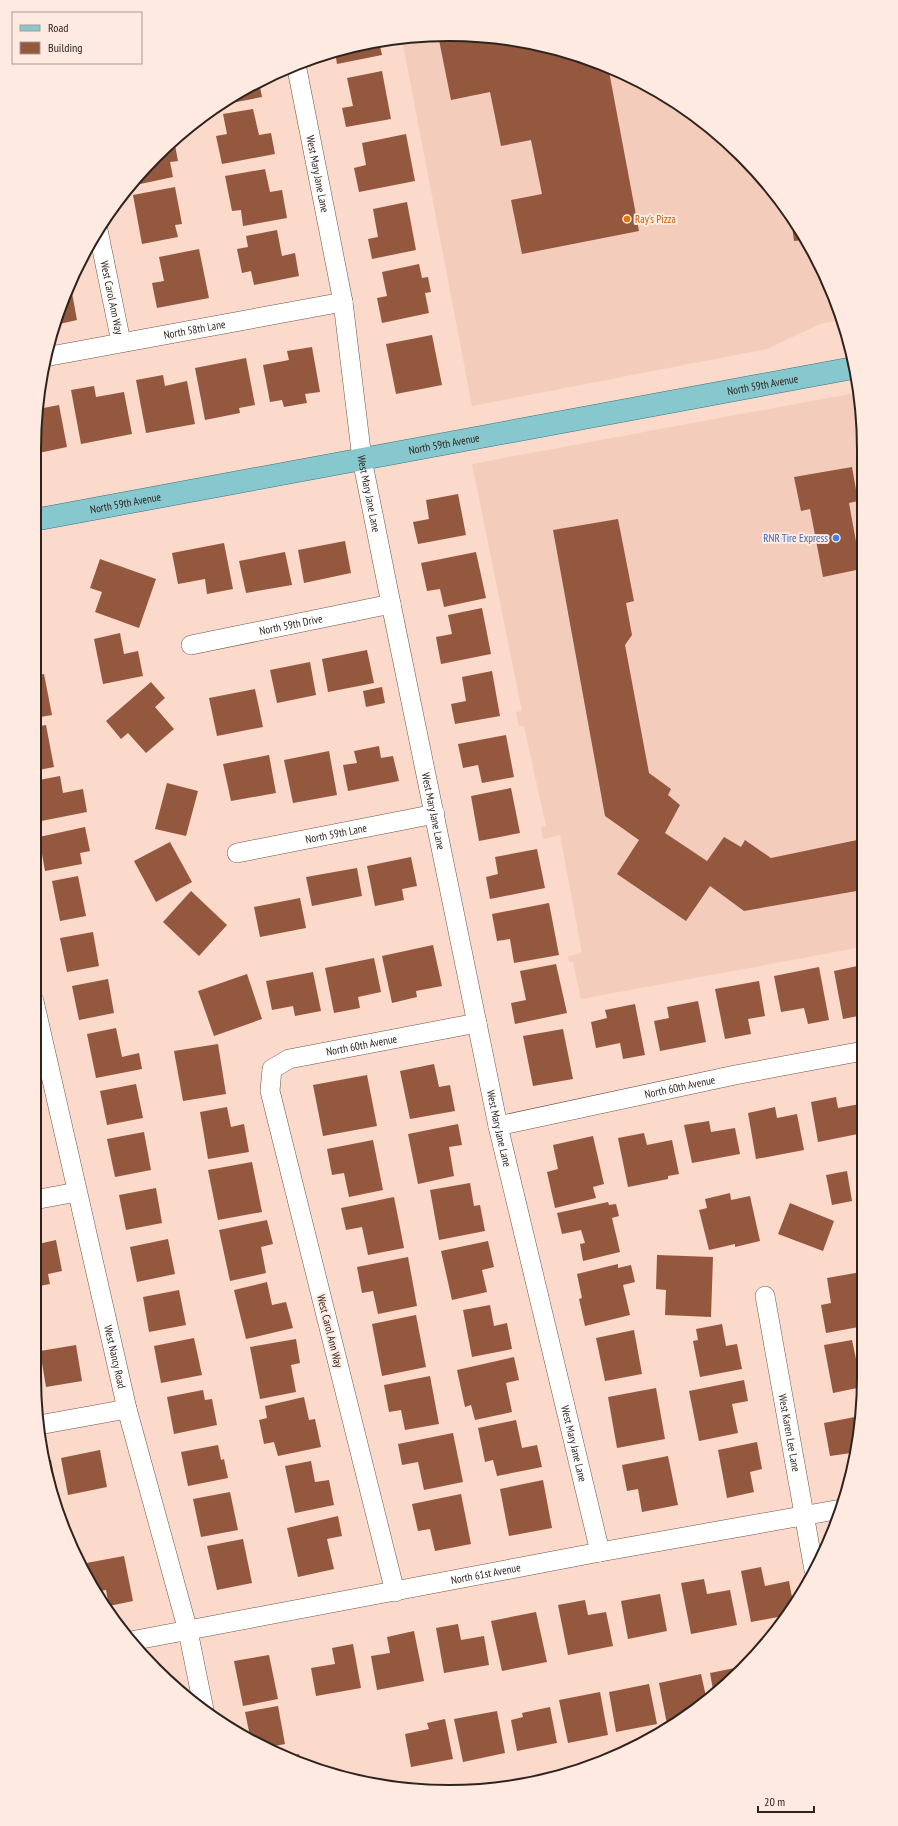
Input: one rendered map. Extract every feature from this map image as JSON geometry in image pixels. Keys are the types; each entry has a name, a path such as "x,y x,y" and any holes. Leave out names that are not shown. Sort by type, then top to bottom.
{"main road":[{"name":"North 59th Avenue","path":"41,519 849,369"}],"street":[{"name":"West Mary Jane Lane","path":"297,70 343,302 362,459 391,604 498,1126 600,1552"},
{"name":"West Carol Ann Way","path":"100,239 120,342"},
{"name":"North 58th Lane","path":"52,355 343,302"},
{"name":"North 59th Drive","path":"191,645 391,604"},
{"name":"North 59th Lane","path":"237,853 435,814"},
{"name":"North 60th Avenue","path":"272,1069 289,1059 477,1023"},
{"name":"West Nancy Road","path":"41,1032 127,1409 188,1631 202,1702"},
{"name":"North 60th Avenue","path":"498,1126 735,1075 857,1052"},
{"name":"West Carol Ann Way","path":"272,1069 270,1091 395,1592"},
{"path":"41,1199 77,1192"},
{"name":"West Karen Lee Lane","path":"765,1296 813,1561"},
{"path":"44,1424 127,1409"},
{"name":"North 61st Avenue","path":"137,1640 600,1552 834,1510"}],"shaded area":[{"path":"449,41 476,42 502,44 555,55 605,72 629,83 676,110 718,142 756,180 773,201 788,222 815,269 826,293 836,321 820,324 767,349 472,406 403,43"},
{"path":"853,393 857,449 857,948 581,999 573,962 569,962 568,956 582,953 560,835 543,839 541,827 546,826 524,726 519,727 516,712 522,711 472,464"}],"building":[{"path":"439,41 502,44 529,49 555,55 610,74 639,231 522,254 511,200 542,194 531,140 501,146 490,92 451,100"},
{"path":"380,47 382,55 337,64 336,57"},
{"path":"382,71 391,119 346,127 342,108 353,106 347,78"},
{"path":"260,88 262,97 235,102"},
{"path":"253,109 259,135 271,133 275,154 222,164 216,136 227,134 223,114"},
{"path":"406,134 415,181 359,192 354,168 366,165 362,143"},
{"path":"175,147 178,161 170,162 173,177 138,184"},
{"path":"265,169 270,192 282,190 287,218 243,226 241,210 232,211 225,176"},
{"path":"175,187 182,224 175,225 178,237 142,244 133,195"},
{"path":"407,202 416,250 372,259 368,239 378,237 373,209"},
{"path":"792,229 799,240 794,241"},
{"path":"277,230 282,256 295,253 299,276 254,285 251,271 242,273 237,249 248,247 246,236"},
{"path":"199,249 209,298 157,308 152,283 164,281 159,257"},
{"path":"419,264 422,278 428,277 431,292 425,293 429,313 382,323 377,298 387,296 382,272"},
{"path":"72,293 77,320 61,324"},
{"path":"432,335 442,385 396,394 386,344"},
{"path":"312,347 320,392 305,394 307,403 284,407 282,400 270,402 263,365 289,360 287,351"},
{"path":"246,358 255,405 239,408 240,413 205,420 195,368"},
{"path":"163,375 165,386 187,381 195,424 146,433 136,380"},
{"path":"94,386 96,397 124,392 132,434 81,444 71,390"},
{"path":"59,405 67,447 41,453 43,408"},
{"name":"RNR Tire Express","path":"852,467 857,501 849,503 857,547 857,570 823,577 810,509 801,511 794,477"},
{"path":"458,494 466,535 418,544 413,522 429,519 426,500"},
{"path":"618,519 634,601 626,603 632,635 625,645 649,773 671,789 668,795 680,805 665,833 707,861 724,837 741,847 745,840 771,858 857,840 857,891 744,911 710,886 686,921 617,874 639,840 605,816 553,530"},
{"path":"345,541 351,573 304,583 298,550"},
{"path":"224,543 233,589 207,594 205,579 178,584 172,553"},
{"path":"285,552 292,585 246,593 239,561"},
{"path":"476,552 486,598 444,607 440,589 427,591 421,563"},
{"path":"100,559 156,579 139,628 95,612 102,592 90,588"},
{"path":"482,608 491,654 441,664 436,637 452,634 448,615"},
{"path":"120,633 124,654 138,651 143,676 103,684 94,639"},
{"path":"367,650 374,683 328,692 322,659"},
{"path":"310,662 316,695 277,703 270,670"},
{"path":"492,671 500,716 455,724 451,704 466,701 462,677"},
{"path":"44,674 52,715 41,717 41,675"},
{"path":"151,682 165,698 155,707 174,729 146,753 128,733 121,739 106,721"},
{"path":"382,687 385,703 366,707 363,691"},
{"path":"255,689 263,727 217,736 209,698"},
{"path":"46,725 54,767 41,770 41,726"},
{"path":"506,735 514,777 482,783 478,765 463,768 458,744"},
{"path":"379,746 381,758 393,756 399,781 348,791 343,765 357,763 354,751"},
{"path":"329,751 337,795 293,803 284,760"},
{"path":"269,755 276,793 231,801 223,764"},
{"path":"60,776 63,793 83,789 87,812 41,821 41,780"},
{"path":"167,783 198,791 186,836 155,829"},
{"path":"511,788 520,833 479,841 471,796"},
{"path":"85,827 90,851 80,853 82,864 45,871 41,848 41,837"},
{"path":"170,842 192,882 156,902 134,861"},
{"path":"537,849 545,888 490,899 486,877 498,874 495,857"},
{"path":"411,857 417,886 402,889 404,900 375,906 367,866"},
{"path":"357,868 362,896 312,906 306,877"},
{"path":"78,876 86,916 60,921 52,881"},
{"path":"191,891 227,925 199,956 163,922"},
{"path":"300,898 306,928 260,937 254,907"},
{"path":"549,903 559,955 514,963 510,939 497,941 492,914"},
{"path":"93,932 99,966 67,972 60,938"},
{"path":"433,945 442,986 416,991 417,997 392,1003 382,956"},
{"path":"374,958 381,992 358,997 360,1008 334,1013 325,968"},
{"path":"556,964 567,1013 515,1024 511,1003 526,1000 520,971"},
{"path":"857,966 857,1016 843,1019 834,971"},
{"path":"819,967 829,1020 808,1024 804,1008 781,1012 774,976"},
{"path":"313,972 321,1011 295,1016 293,1006 272,1010 266,981"},
{"path":"247,974 262,1019 214,1036 198,991"},
{"path":"108,979 114,1013 79,1020 72,986"},
{"path":"759,981 765,1016 748,1019 751,1034 725,1039 715,989"},
{"path":"698,1001 706,1042 660,1051 654,1021 669,1018 667,1007"},
{"path":"635,1004 645,1055 623,1059 620,1043 596,1048 591,1022 607,1018 605,1010"},
{"path":"116,1028 122,1057 139,1053 142,1069 96,1078 87,1034"},
{"path":"563,1029 573,1079 533,1086 523,1036"},
{"path":"218,1044 226,1094 183,1101 174,1051"},
{"path":"434,1064 439,1087 450,1085 455,1111 410,1119 400,1071"},
{"path":"367,1075 377,1126 323,1136 313,1085"},
{"path":"136,1084 143,1118 107,1125 100,1091"},
{"path":"836,1097 838,1108 857,1105 857,1134 818,1142 811,1102"},
{"path":"227,1107 231,1127 244,1124 249,1152 208,1159 200,1112"},
{"path":"775,1107 777,1118 797,1114 804,1150 756,1159 748,1113"},
{"path":"709,1121 711,1132 735,1128 740,1154 692,1163 684,1125"},
{"path":"458,1124 462,1145 449,1147 454,1176 418,1184 408,1134"},
{"path":"144,1132 151,1170 115,1177 107,1139"},
{"path":"644,1133 647,1145 672,1140 679,1174 668,1176 668,1179 628,1187 618,1138"},
{"path":"593,1136 604,1184 593,1187 596,1198 555,1208 547,1172 558,1169 553,1145"},
{"path":"373,1140 383,1190 349,1197 344,1173 332,1175 327,1149"},
{"path":"252,1162 262,1212 218,1220 208,1170"},
{"path":"847,1171 852,1201 832,1205 826,1175"},
{"path":"470,1183 474,1206 480,1205 485,1231 439,1240 430,1190"},
{"path":"156,1188 162,1223 126,1230 119,1195"},
{"path":"730,1193 731,1200 750,1196 760,1241 735,1247 735,1244 709,1250 699,1210 707,1208 705,1199"},
{"path":"394,1197 404,1248 368,1255 362,1227 346,1230 341,1208"},
{"path":"608,1202 609,1205 616,1204 619,1216 612,1218 620,1252 583,1261 580,1244 585,1243 581,1230 562,1234 557,1213"},
{"path":"790,1203 834,1221 823,1251 778,1234"},
{"path":"267,1220 273,1244 261,1247 266,1273 230,1281 219,1230"},
{"path":"168,1239 175,1274 137,1282 130,1247"},
{"path":"56,1240 62,1271 48,1274 50,1284 41,1286 41,1243"},
{"path":"488,1241 494,1267 482,1270 487,1292 452,1300 441,1251"},
{"path":"657,1255 713,1257 711,1317 665,1315 666,1290 656,1289"},
{"path":"408,1257 417,1306 378,1314 373,1291 362,1293 357,1267"},
{"path":"618,1264 618,1268 631,1265 635,1282 623,1285 630,1315 585,1326 579,1299 582,1298 577,1274"},
{"path":"857,1273 857,1327 826,1333 821,1305 831,1303 827,1278"},
{"path":"267,1282 272,1305 286,1302 293,1328 246,1339 234,1290"},
{"path":"179,1290 186,1325 149,1332 143,1297"},
{"path":"490,1305 494,1326 507,1323 512,1349 472,1357 463,1310"},
{"path":"416,1315 426,1367 382,1376 372,1324"},
{"path":"722,1324 726,1346 737,1344 742,1369 700,1377 693,1341 698,1340 696,1329"},
{"path":"634,1330 642,1374 605,1381 596,1338"},
{"path":"194,1338 202,1375 161,1383 154,1346"},
{"path":"296,1339 300,1363 291,1365 296,1392 260,1399 250,1347"},
{"path":"852,1340 857,1364 857,1388 833,1393 824,1345"},
{"path":"76,1345 82,1381 46,1387 41,1351"},
{"path":"514,1357 519,1380 506,1383 512,1412 475,1420 471,1405 465,1407 457,1370"},
{"path":"430,1376 439,1424 405,1430 401,1410 389,1412 384,1385"},
{"path":"744,1380 748,1401 732,1404 738,1433 699,1441 689,1391"},
{"path":"656,1388 665,1439 617,1448 608,1397"},
{"path":"203,1390 205,1400 212,1399 217,1425 174,1434 167,1397"},
{"path":"304,1397 309,1420 315,1419 321,1447 278,1456 274,1442 264,1444 259,1420 267,1418 265,1406"},
{"path":"855,1417 850,1453 830,1456 824,1423"},
{"path":"516,1420 522,1448 537,1445 542,1467 497,1476 493,1460 485,1462 478,1428"},
{"path":"453,1433 463,1482 424,1490 418,1462 402,1465 398,1444"},
{"path":"757,1442 762,1469 750,1472 754,1492 727,1498 718,1450"},
{"path":"218,1445 221,1460 224,1459 228,1478 188,1486 181,1452"},
{"path":"100,1450 107,1487 68,1495 61,1458"},
{"path":"668,1456 678,1505 642,1512 638,1489 627,1491 622,1465"},
{"path":"50,1460 51,1460 56,1487 55,1483"},
{"path":"311,1461 315,1482 329,1480 334,1505 295,1513 285,1466"},
{"path":"543,1480 552,1528 509,1536 500,1489"},
{"path":"230,1492 238,1530 201,1537 193,1499"},
{"path":"461,1494 471,1544 435,1551 430,1529 418,1531 412,1504"},
{"path":"338,1516 342,1536 327,1539 334,1569 298,1577 287,1528"},
{"path":"243,1539 252,1583 217,1590 207,1546"},
{"path":"124,1556 133,1601 111,1606 108,1601 106,1590 102,1591 86,1563"},
{"path":"761,1567 765,1586 789,1581 792,1597 779,1617 751,1622 741,1571"},
{"path":"704,1579 707,1594 730,1590 737,1625 691,1634 681,1583"},
{"path":"660,1594 667,1631 628,1639 621,1601"},
{"path":"585,1600 588,1615 606,1612 613,1646 568,1655 558,1605"},
{"path":"536,1612 547,1662 502,1671 491,1621"},
{"path":"458,1624 461,1640 484,1636 489,1665 444,1673 436,1628"},
{"path":"414,1631 424,1681 377,1690 371,1656 390,1653 387,1637"},
{"path":"353,1644 361,1688 316,1696 311,1668 335,1664 332,1648"},
{"path":"269,1655 278,1699 243,1706 234,1661"},
{"path":"734,1668 713,1688 710,1673"},
{"path":"701,1674 705,1694 667,1722 659,1683"},
{"path":"649,1684 657,1724 616,1732 609,1692"},
{"path":"600,1692 608,1735 568,1743 559,1700"},
{"path":"278,1706 285,1744 275,1746 249,1732 245,1712"},
{"path":"550,1707 557,1743 517,1751 511,1720 523,1717 522,1713"},
{"path":"497,1711 505,1753 463,1762 454,1719"},
{"path":"445,1719 453,1759 411,1767 405,1734 429,1729 427,1723"}],"place":[{"name":"Ray's Pizza","path":"627,219"},
{"name":"RNR Tire Express","path":"836,538"}]}
